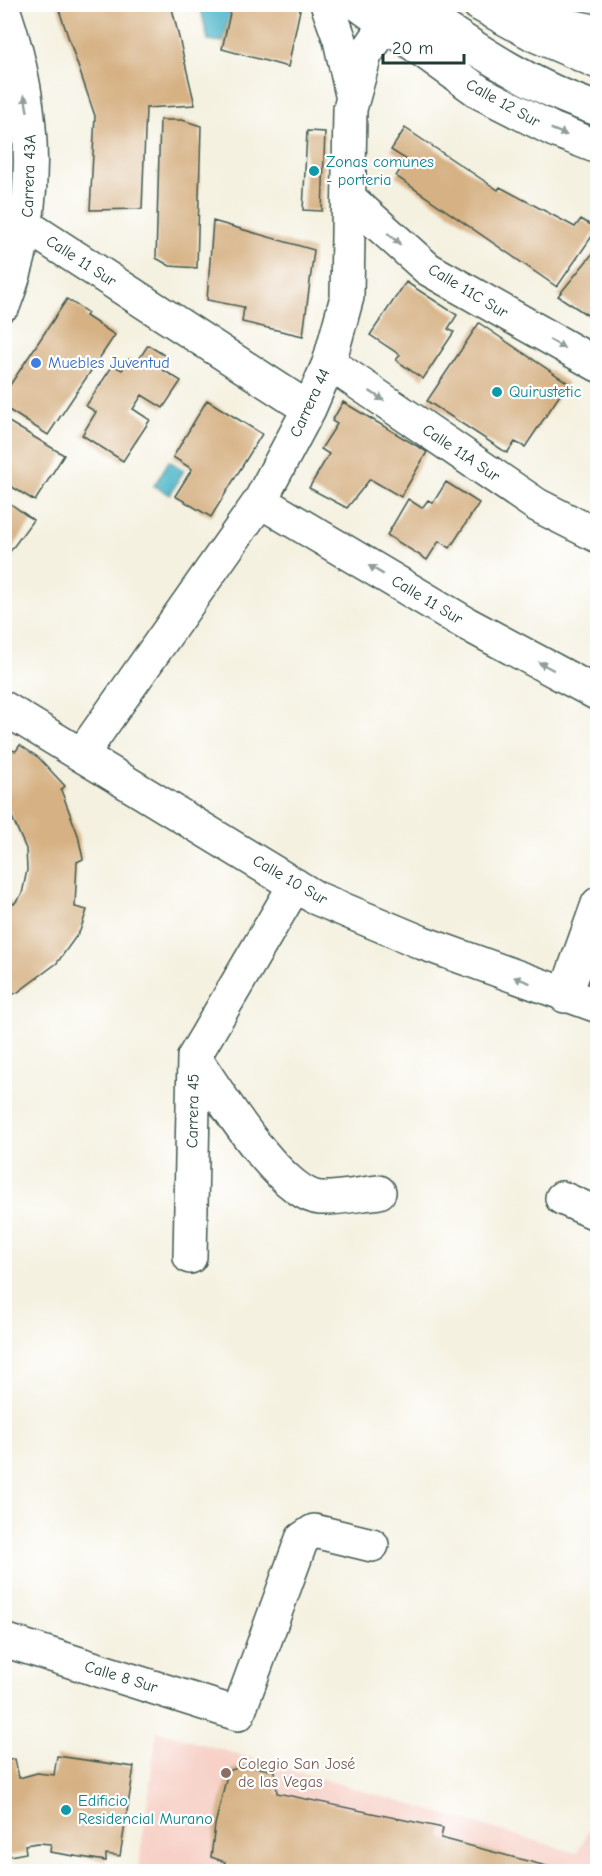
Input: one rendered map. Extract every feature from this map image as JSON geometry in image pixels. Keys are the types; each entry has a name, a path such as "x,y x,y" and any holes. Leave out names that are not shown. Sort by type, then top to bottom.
{"street":[{"path":"327,4 340,40 353,98"},
{"name":"Calle 12 Sur","path":"358,4 398,11 569,100 597,109"},
{"path":"479,4 597,32"},
{"path":"479,4 535,35 597,62"},
{"name":"Carrera 43A","path":"4,11 16,46 32,132 32,186 16,218 4,304"},
{"name":"Carrera 44","path":"82,754 260,501 309,409 329,363 347,297 350,109 365,55 398,11"},
{"name":"Calle 12 Sur","path":"398,11 482,93 544,126 597,147"},
{"name":"Calle 11C Sur","path":"350,200 428,269 597,365"},
{"name":"Calle 11 Sur","path":"16,218 309,409"},
{"name":"Calle 11A Sur","path":"329,363 542,497 597,536"},
{"name":"Calle 11 Sur","path":"260,501 467,624 597,694"},
{"name":"Calle 10 Sur","path":"4,708 316,898 423,943 597,1006"},
{"name":"Carrera 45","path":"190,1257 194,1057 295,885"},
{"path":"565,996 597,904"},
{"path":"194,1057 268,1161 295,1189 319,1198 379,1192"},
{"path":"562,1198 597,1214"},
{"name":"Calle 8 Sur","path":"4,1640 238,1714 302,1539 314,1531 372,1545"}],"shaded area":[{"name":"Colegio San José de las Vegas","path":"157,1731 577,1853 597,1814 597,1871 138,1872"}],"water":[{"path":"200,5 232,5 223,42 208,40"},
{"path":"169,461 184,470 170,495 154,486"}],"building":[{"path":"57,4 171,4 195,105 146,108 142,209 90,210 95,116"},
{"path":"232,4 301,5 288,67 222,49"},
{"path":"160,120 182,120 201,126 197,268 170,266 156,258"},
{"path":"405,128 498,190 500,187 575,227 581,219 597,229 557,287 396,176 407,160 391,150"},
{"name":"Zonas comunes - porteria","path":"307,131 325,132 322,211 303,210"},
{"path":"213,221 314,250 303,336 242,322 244,307 207,300"},
{"path":"598,247 598,322 558,296"},
{"path":"406,282 457,315 448,329 454,332 423,379 396,360 400,355 370,335"},
{"path":"67,299 88,313 86,316 115,335 48,435 4,407 4,394"},
{"name":"Quirustetic","path":"479,323 568,383 525,447 515,442 507,453 427,401"},
{"path":"148,345 167,357 160,368 181,381 163,408 142,395 133,409 150,420 123,461 82,435 96,412 86,406 113,365 122,370 129,359 136,364"},
{"path":"207,400 262,434 211,517 175,496 192,469 173,457"},
{"path":"343,402 427,452 401,497 370,479 347,508 309,488 329,454 321,449 337,424 332,421"},
{"path":"4,419 64,455 35,501 4,482"},
{"path":"446,482 479,503 450,548 439,541 427,560 387,535 408,499 422,508 428,500 433,503"},
{"path":"4,499 33,520 4,560"},
{"path":"20,745 39,758 65,786 61,790 78,835 83,859 77,862 75,907 87,910 80,931 57,963 18,992 4,998 7,923 4,899 14,904 22,894 27,870 26,849 4,799 4,761 11,750 16,751"},
{"name":"Edificio Residencial Murano","path":"57,1756 134,1767 120,1856 106,1854 106,1861 50,1852 51,1844 38,1843 25,1845 26,1853 4,1857 4,1761 15,1759 19,1778 37,1773 54,1775"},
{"name":"Colegio San José de las Vegas","path":"246,1765 275,1771 277,1793 443,1828 441,1838 569,1872 224,1872 225,1862 211,1857 215,1825 228,1771"}],"place":[{"name":"Zonas comunes - porteria","path":"314,171"},
{"name":"Muebles Juventud","path":"36,363"},
{"name":"Quirustetic","path":"497,392"},
{"name":"Colegio San José de las Vegas","path":"226,1773"},
{"name":"Edificio Residencial Murano","path":"66,1810"}]}
